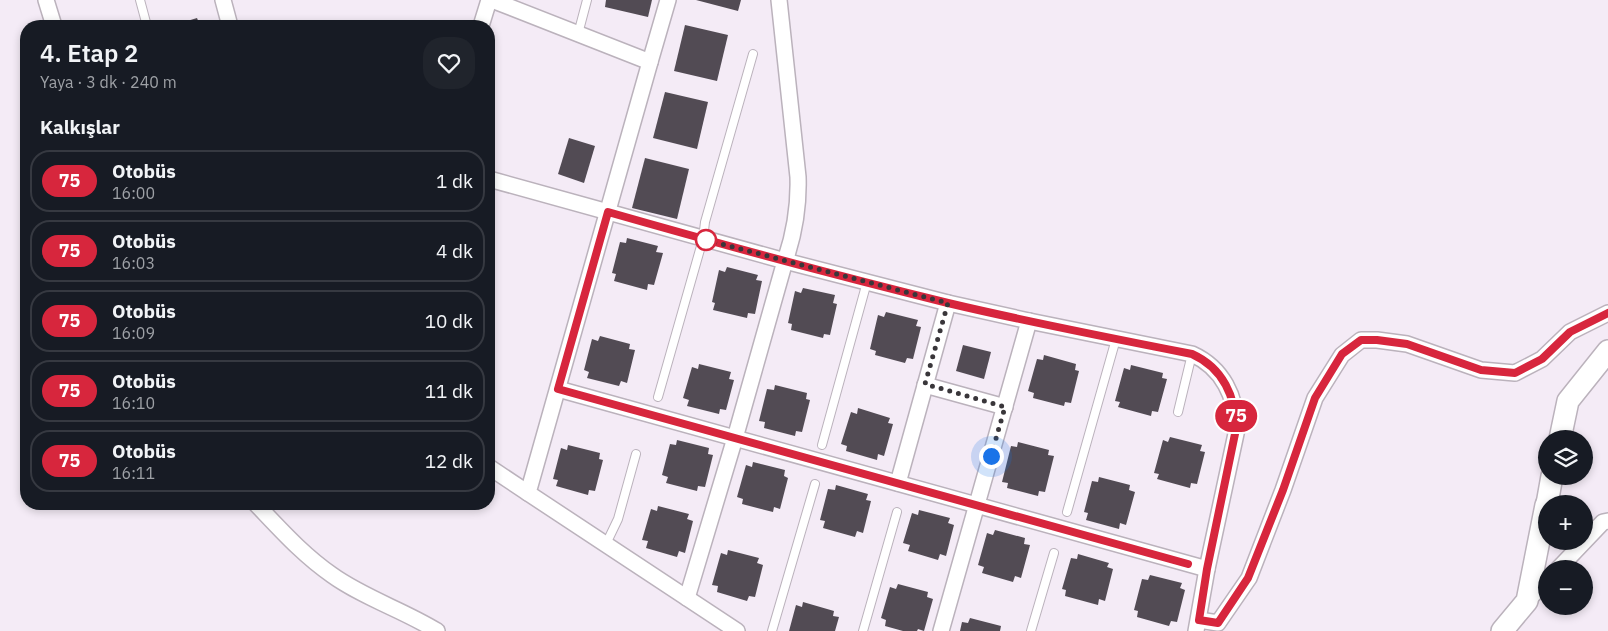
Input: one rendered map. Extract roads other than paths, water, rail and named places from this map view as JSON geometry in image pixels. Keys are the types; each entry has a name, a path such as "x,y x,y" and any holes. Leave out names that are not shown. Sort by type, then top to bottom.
{"street":[{"path":"46,0 52,20"},
{"path":"223,0 228,20"},
{"path":"483,20 490,0 650,62"},
{"path":"528,493 668,0"},
{"path":"687,598 792,240 798,204 798,177 779,0"},
{"path":"495,181 703,239 948,303 1192,354 1202,359 1226,383 1236,413 1236,429 1207,569 1198,626 1218,623 1248,578 1283,490 1315,398 1342,354 1361,340 1377,340 1407,344 1481,370 1515,373 1542,359 1570,332 1608,313"},
{"path":"898,483 948,303"},
{"path":"941,631 1029,321"},
{"path":"1562,430 1568,401 1608,351"},
{"path":"925,384 1005,407"},
{"path":"558,389 1207,569"},
{"path":"495,471 737,631"},
{"path":"262,510 310,558 333,576 356,590 437,631"},
{"path":"1567,560 1603,522 1608,521"},
{"path":"1527,601 1538,545"},
{"path":"1502,631 1538,590"}],"lane":[{"path":"140,0 145,20"},
{"path":"578,34 587,0"},
{"path":"658,397 703,239 704,222 753,54"},
{"path":"822,445 867,282"},
{"path":"1067,512 1116,339"},
{"path":"1178,412 1192,354"},
{"path":"606,544 618,518 636,454"},
{"path":"772,631 815,484"},
{"path":"863,631 897,512"},
{"path":"1031,631 1054,553"}]}
